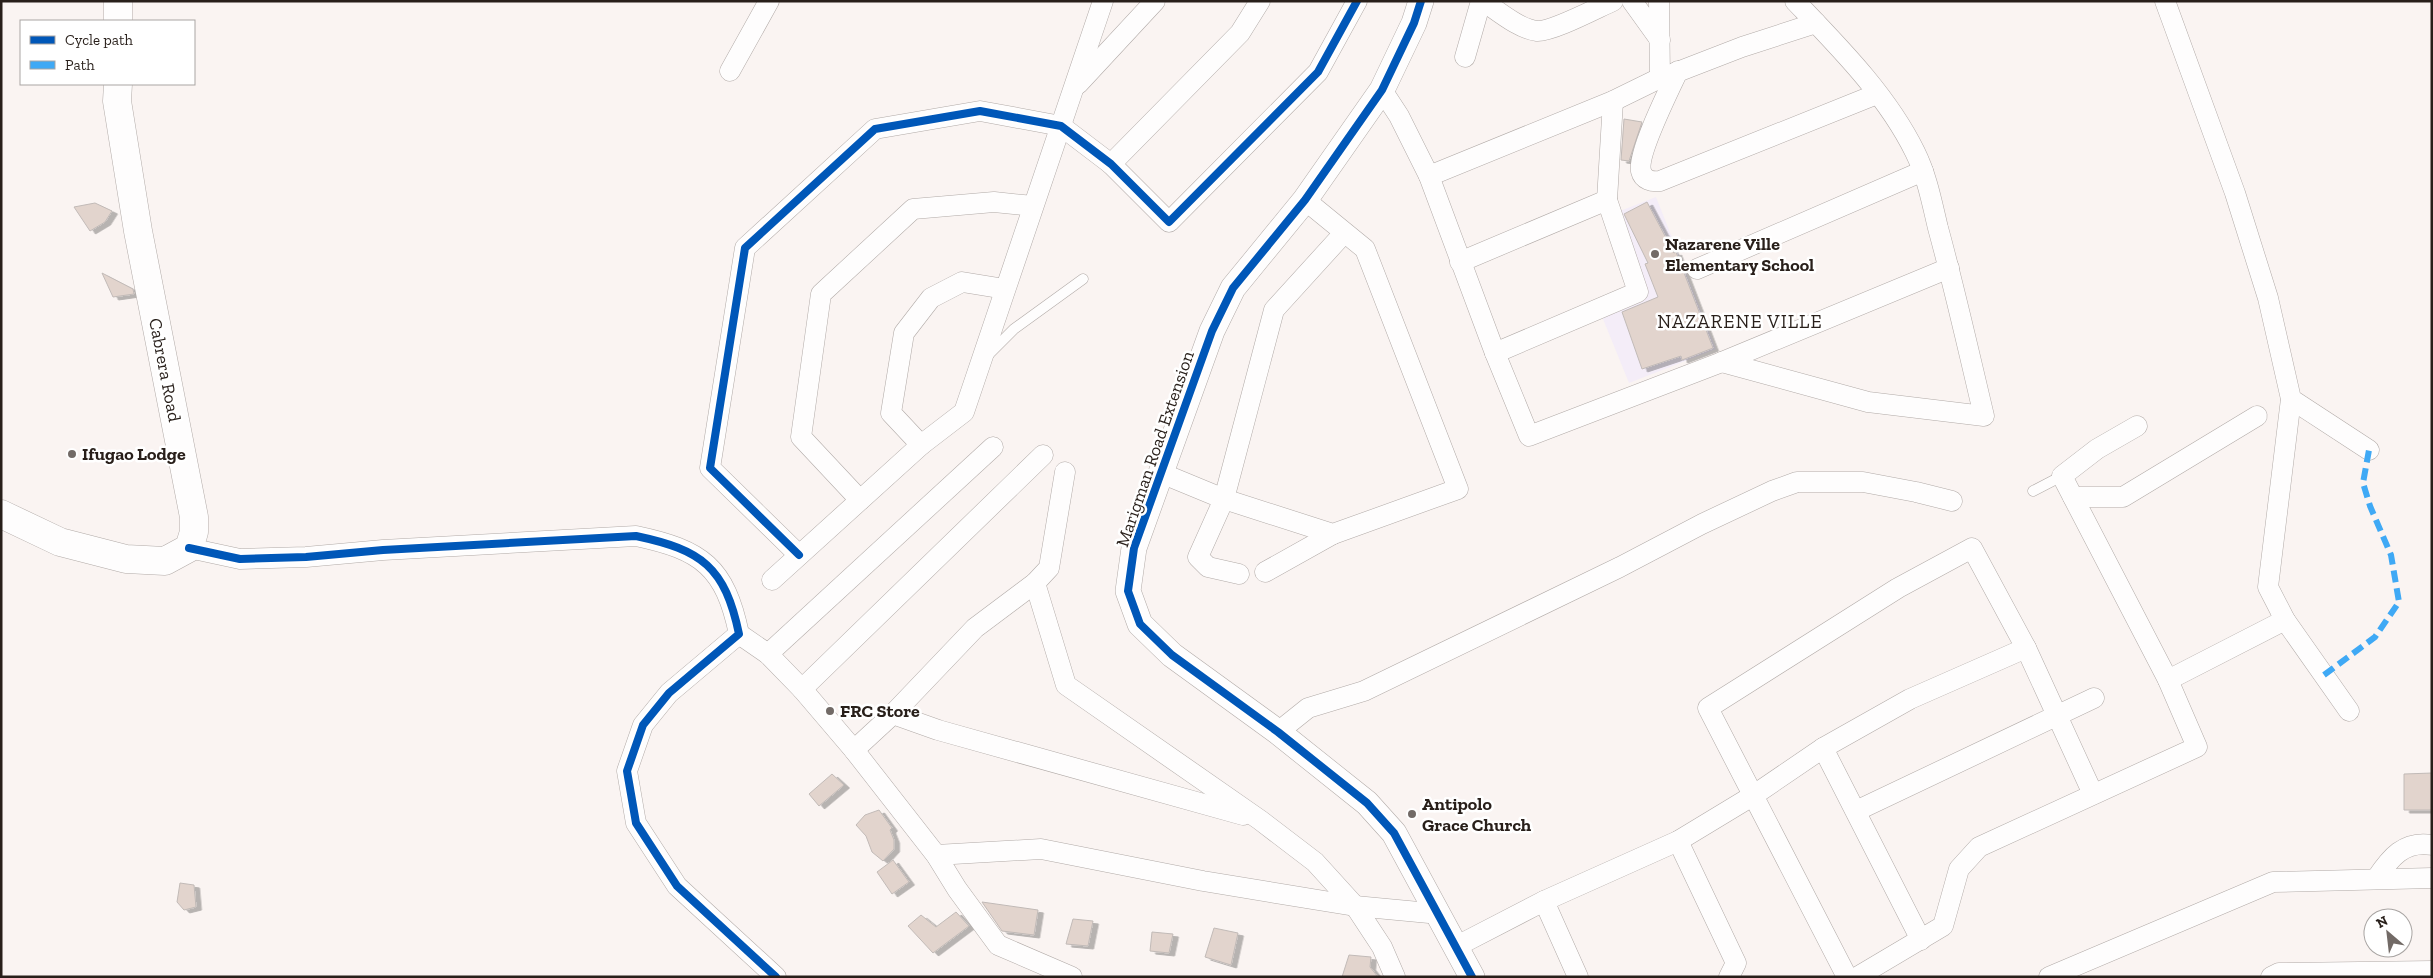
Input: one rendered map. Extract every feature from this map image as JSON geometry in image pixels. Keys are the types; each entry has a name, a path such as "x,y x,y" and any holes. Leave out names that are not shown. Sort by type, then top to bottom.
{"main road":[{"path":"118,1 118,20"},
{"name":"Cabrera Road","path":"118,85 118,101 136,214 194,517 194,532 189,548"},
{"path":"1,514 60,542 126,559 165,561 189,548"}],"street":[{"path":"730,71 769,1"},
{"path":"772,580 921,445 964,412 1103,1"},
{"path":"1072,90 1154,1"},
{"path":"1111,164 1240,33 1260,1"},
{"path":"799,555 710,468 745,248 875,129 980,111 1061,126 1111,164 1169,222 1318,72 1357,1"},
{"name":"Marigman Road Extension","path":"1421,1 1414,23 1382,90 1305,200 1233,288 1212,331 1134,548 1128,591 1140,624 1172,655 1278,732 1367,803 1387,825 1394,833 1440,914 1472,977"},
{"path":"1465,57 1482,1 1525,28 1537,31 1550,29 1613,1"},
{"path":"1632,1 1660,40"},
{"path":"1659,1 1660,40 1669,75 1641,164 1641,172 1645,178 1652,182 1660,181 1877,94"},
{"path":"1722,362 1868,402 1984,416 1949,268 1923,171 1915,152 1877,94 1847,55 1795,1"},
{"path":"2165,1 2235,193 2268,298 2291,399 2268,587 2285,620 2349,711"},
{"path":"1430,176 1613,101 1669,75 1742,47 1816,23"},
{"path":"1382,90 1399,116 1430,176 1460,262 1529,436 1722,362 1949,268"},
{"path":"1495,352 1638,292 1607,200 1613,101"},
{"path":"1697,270 1923,171"},
{"path":"1265,572 1333,534 1458,489 1364,249 1305,200"},
{"path":"1460,262 1607,200"},
{"path":"860,500 801,437 821,294 913,209 994,202 1033,206"},
{"path":"1238,574 1208,567 1198,557 1224,499 1274,310 1344,233"},
{"path":"921,445 892,413 904,333 931,298 962,282 1005,289"},
{"path":"2291,399 2369,450"},
{"path":"2073,497 2123,497 2257,416"},
{"path":"1857,977 1943,926 1959,869 1980,847 2197,746 2168,680 2062,476 2097,450 2137,426"},
{"path":"768,654 993,447"},
{"path":"802,689 1043,455"},
{"path":"854,750 893,714 975,628 1035,583 1049,568 1065,472"},
{"path":"1161,473 1224,499 1333,534"},
{"path":"1278,732 1308,708 1364,691 1612,571 1702,524 1772,491 1796,482 1863,482 1952,501"},
{"path":"189,548 240,559 306,557 392,550 636,536 666,542 698,558 718,576 733,606 739,634 768,654 802,689 854,750 936,854 957,889 998,945 1072,977"},
{"path":"1847,977 1708,708 1898,588 1972,548 2026,648 2093,794"},
{"path":"1035,583 1066,685 1260,820 1315,862 1355,906 1382,947 1395,977"},
{"path":"2168,680 2285,620"},
{"path":"739,634 669,693 643,725 627,771 636,823 676,886 776,977"},
{"path":"1456,946 1544,901 1678,841 1754,795 1823,748 1910,699 2026,648"},
{"path":"1856,811 2094,698"},
{"path":"893,714 938,730 1260,820"},
{"path":"1823,748 1921,940"},
{"path":"1678,841 1736,963 1729,977"},
{"path":"2376,879 2398,851 2410,845 2432,845"},
{"path":"936,854 1041,848 1203,882 1355,906 1440,914"},
{"path":"2049,977 2273,882 2432,878"},
{"path":"1544,901 1578,977"},
{"path":"2276,975 2408,974 2432,971"}],"lane":[{"path":"980,363 1014,329 1083,279"},
{"path":"2033,491 2062,476"}],"shaded area":[{"name":"Nazarene Ville Elementary School","path":"1656,197 1716,349 1629,383 1601,314 1647,295 1615,213"}],"building":[{"path":"1624,119 1642,122 1629,161 1621,160"},
{"name":"Nazarene Ville Elementary School","path":"1647,202 1674,253 1676,252 1713,348 1682,360 1681,356 1642,369 1622,312 1658,297 1645,264 1648,263 1624,214"},
{"path":"95,203 112,211 105,222 90,231 74,207"},
{"path":"102,273 133,289 134,294 113,297"},
{"path":"2432,773 2432,810 2404,810 2404,774"},
{"path":"832,774 844,785 819,806 809,794"},
{"path":"879,810 892,828 890,830 894,840 894,849 883,861 872,852 866,836 856,825 865,815"},
{"path":"893,860 909,882 892,894 877,872"},
{"path":"180,883 194,885 196,907 184,910 177,902"},
{"path":"982,902 1038,910 1034,935 1002,931"},
{"path":"956,912 969,926 933,953 908,926 921,915 936,927"},
{"path":"1073,919 1093,921 1088,946 1066,944"},
{"path":"1214,928 1238,933 1231,965 1205,957"},
{"path":"1152,932 1173,934 1169,953 1150,951"},
{"path":"1349,955 1371,957 1370,967 1378,977 1342,977"}],"marked path":[{"path":"2324,675 2375,637 2399,602 2391,555 2370,506 2363,483 2369,450"}],"cycle path":[{"path":"799,555 710,468 745,248 875,129 980,111 1061,126 1111,164 1169,222 1318,72 1357,1"},
{"path":"1421,1 1414,23 1382,90 1305,200 1233,288 1212,331 1134,548 1128,591 1140,624 1172,655 1278,732 1367,803 1394,833 1472,977"},
{"path":"189,548 240,559 306,557 383,550 636,536 659,541 694,555 718,577 726,592 739,634 669,693 643,725 627,771 636,823 677,886 776,977"}],"place":[{"name":"Nazarene Ville Elementary School","path":"1655,254"},
{"name":"Ifugao Lodge","path":"72,454"},
{"name":"FRC Store","path":"830,711"},
{"name":"Antipolo Grace Church","path":"1412,814"}],"district":[{"name":"NAZARENE VILLE","path":"1740,321"}]}
